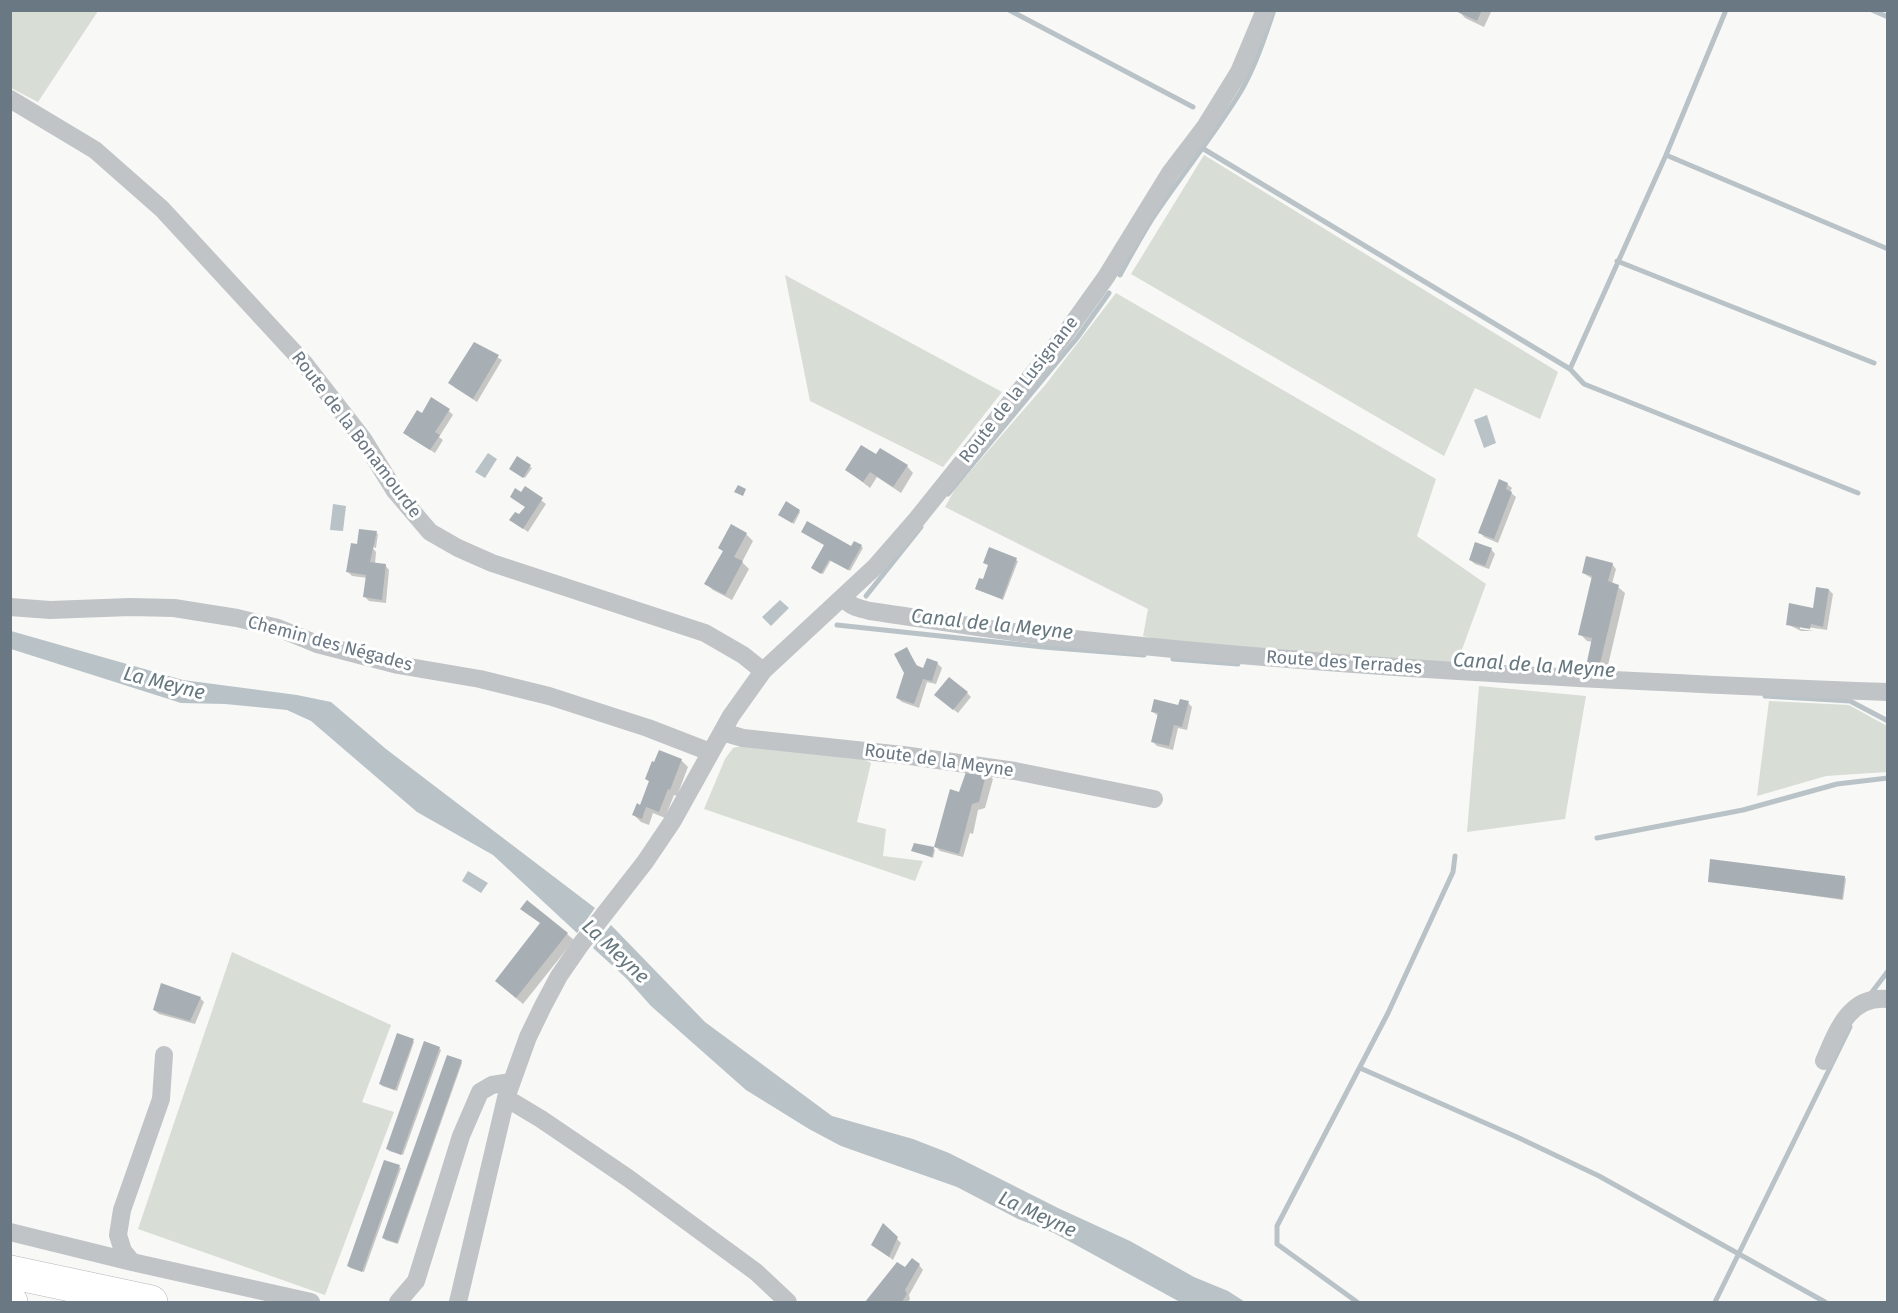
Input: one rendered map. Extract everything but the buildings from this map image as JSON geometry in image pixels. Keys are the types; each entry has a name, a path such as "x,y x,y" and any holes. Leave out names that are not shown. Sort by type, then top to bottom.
{"highway":[{"path":"10,1272 151,1302"}],"street":[{"name":"Route de la Lusignane","path":"458,1302 508,1090 543,1006 559,976 605,912 645,862 672,822 710,752 750,687 763,671 876,566 917,519 1066,333 1106,277 1170,173 1205,127 1239,72 1265,10"},
{"name":"Route de la Bonamourde","path":"10,99 95,150 162,209 232,282 304,363 363,439 394,491 430,532 492,563 705,633 744,655 763,671"},
{"name":"Route des Terrades","path":"843,597 848,603 870,611 1036,635 1261,657 1486,673 1887,692"},
{"name":"Chemin des Négades","path":"10,607 50,610 174,608 237,618 278,628 317,644 398,665 480,679 549,696 648,728 710,752"},
{"name":"Route de la Meyne","path":"722,732 743,738 903,755 1015,771 1154,799"},
{"path":"1824,1061 1835,1035 1852,1008 1875,998 1887,999"},
{"path":"132,1262 123,1251 118,1235 122,1210 161,1099 164,1055"},
{"path":"398,1302 417,1281 461,1136 480,1092 492,1085 508,1090 541,1119 628,1178 756,1272 788,1302"},
{"path":"10,1232 311,1302"}],"shaded area":[{"path":"10,11 98,11 38,102 11,88"},
{"path":"1204,155 1558,372 1540,419 1475,388 1444,456 1131,274"},
{"path":"785,275 1002,392 943,467 810,401"},
{"path":"1116,293 1436,479 1417,536 1486,584 1457,663 1169,642 1143,636 1148,609 945,507 955,489 1046,384"},
{"path":"1479,686 1586,696 1565,819 1467,832"},
{"path":"1769,701 1849,705 1887,726 1887,772 1826,776 1757,796"},
{"path":"746,745 862,758 871,763 857,822 886,829 883,856 923,861 915,881 704,809 725,759 733,748"},
{"path":"232,952 391,1025 362,1102 394,1112 325,1295 138,1229"}],"water":[{"path":"1487,415 1496,443 1484,448 1474,420"},
{"path":"488,453 497,459 485,478 475,472"},
{"path":"333,504 346,506 343,531 330,530"},
{"path":"780,600 789,608 771,626 762,617"},
{"name":"La Meyne","path":"11,631 183,680 297,695 331,702 386,749 595,908 577,933 493,855 417,812 311,721 287,710 225,704 181,703 11,649"},
{"path":"468,871 488,883 481,893 462,881"},
{"name":"La Meyne","path":"611,925 705,1022 832,1116 913,1139 949,1153 1058,1208 1130,1241 1194,1277 1228,1291 1245,1302 1180,1302 1054,1233 1018,1219 957,1187 841,1146 809,1129 746,1090 651,1006 626,978 593,948"}],"waterway":[{"path":"1009,10 1193,107"},
{"path":"1120,275 1154,216 1241,91 1255,62 1274,10"},
{"path":"1202,148 1570,369 1666,155 1726,10"},
{"path":"1872,10 1888,17"},
{"path":"1666,155 1888,249"},
{"path":"1617,261 1874,363"},
{"path":"948,494 1077,338 1109,293"},
{"path":"1570,369 1584,384 1858,493"},
{"path":"866,596 921,527"},
{"name":"Canal de la Meyne","path":"837,625 1043,647 1144,655"},
{"name":"Canal de la Meyne","path":"1173,659 1238,664"},
{"name":"Canal de la Meyne","path":"1765,696 1850,701 1888,721"},
{"path":"1597,838 1743,810 1837,784 1888,778"},
{"path":"1357,1302 1277,1244 1277,1226 1388,1013 1453,872 1455,856"},
{"path":"1869,996 1888,971"},
{"path":"1715,1302 1850,1027"},
{"path":"1360,1068 1599,1176 1825,1302"}]}
